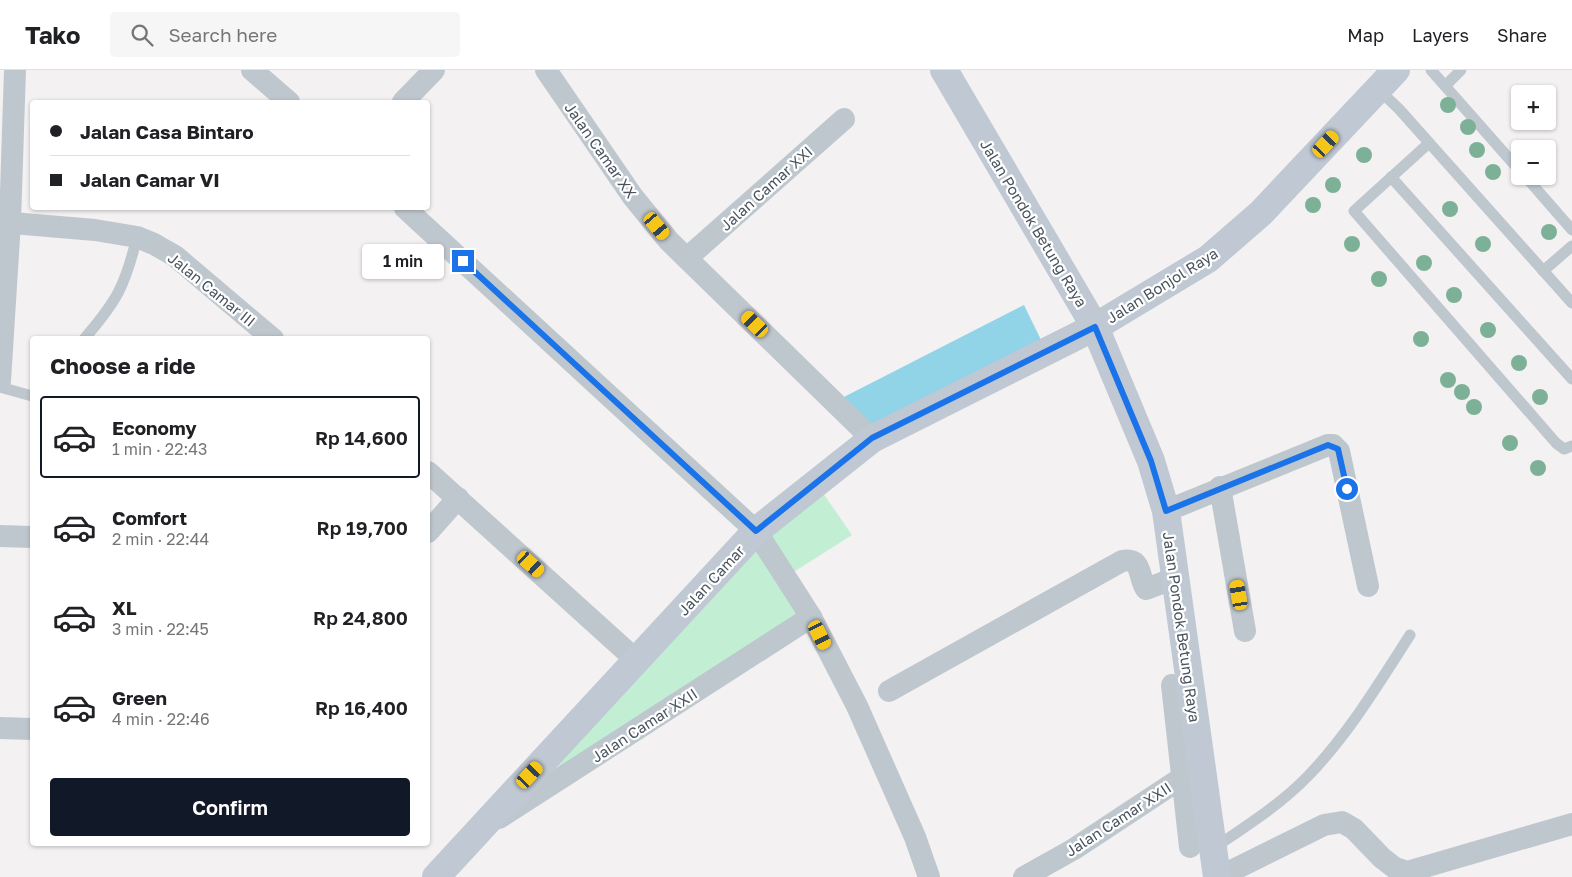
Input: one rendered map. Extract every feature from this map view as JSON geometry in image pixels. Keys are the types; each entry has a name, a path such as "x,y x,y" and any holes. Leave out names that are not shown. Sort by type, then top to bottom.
{"street":[{"path":"0,381 5,222 14,70"},
{"path":"252,70 287,100"},
{"path":"405,100 434,70"},
{"name":"Jalan Camar XX","path":"546,70 633,197 670,241 872,438"},
{"name":"Jalan Pondok Betung Raya","path":"944,70 1095,327 1151,461 1166,511 1175,578 1202,848 1218,877"},
{"name":"Jalan Bonjol Raya","path":"1095,327 1186,274 1239,234 1387,80"},
{"name":"Jalan Camar XXI","path":"687,258 844,119"},
{"path":"407,210 756,531 811,617 875,745 915,837 928,877"},
{"name":"Jalan Camar III","path":"5,222 86,229 137,237 174,256 269,336"},
{"name":"Jalan Camar","path":"436,877 756,531 872,438 1095,327"},
{"path":"1166,511 1220,487 1328,445 1336,447 1339,451 1368,586"},
{"path":"430,474 636,660"},
{"path":"1220,487 1245,631"},
{"path":"430,530 458,498"},
{"path":"0,536 30,537"},
{"path":"888,691 1122,561 1132,561 1139,566 1146,588 1175,578"},
{"name":"Jalan Camar XXII","path":"476,833 811,617"},
{"name":"Jalan Camar XXII","path":"1024,877 1074,849 1183,777 1172,685"},
{"path":"0,728 30,729"},
{"path":"1183,777 1202,848"},
{"path":"1218,877 1324,825 1342,822 1354,829 1388,863 1395,868 1407,872 1572,824"}],"lane":[{"path":"1431,70 1511,160"},
{"path":"1446,85 1460,70"},
{"path":"1387,80 1428,143 1572,303"},
{"path":"1428,143 1354,211 1556,443 1564,449 1572,446"},
{"path":"1391,177 1572,379"},
{"path":"1533,185 1572,230"},
{"path":"86,336 109,309 123,287 137,237"},
{"path":"1543,271 1572,246"},
{"path":"0,387 30,394"},
{"path":"1202,848 1275,806 1308,776 1346,729 1410,635"}],"green space":[{"path":"816,483 852,535 789,575 756,531"},
{"path":"755,533 803,615 481,828"}],"water":[{"path":"1024,305 1044,346 873,433 838,400"}],"route":[{"path":"463,261 756,531 872,438 1095,327 1151,461 1166,511 1220,487 1331,444 1338,449 1347,489"}]}
